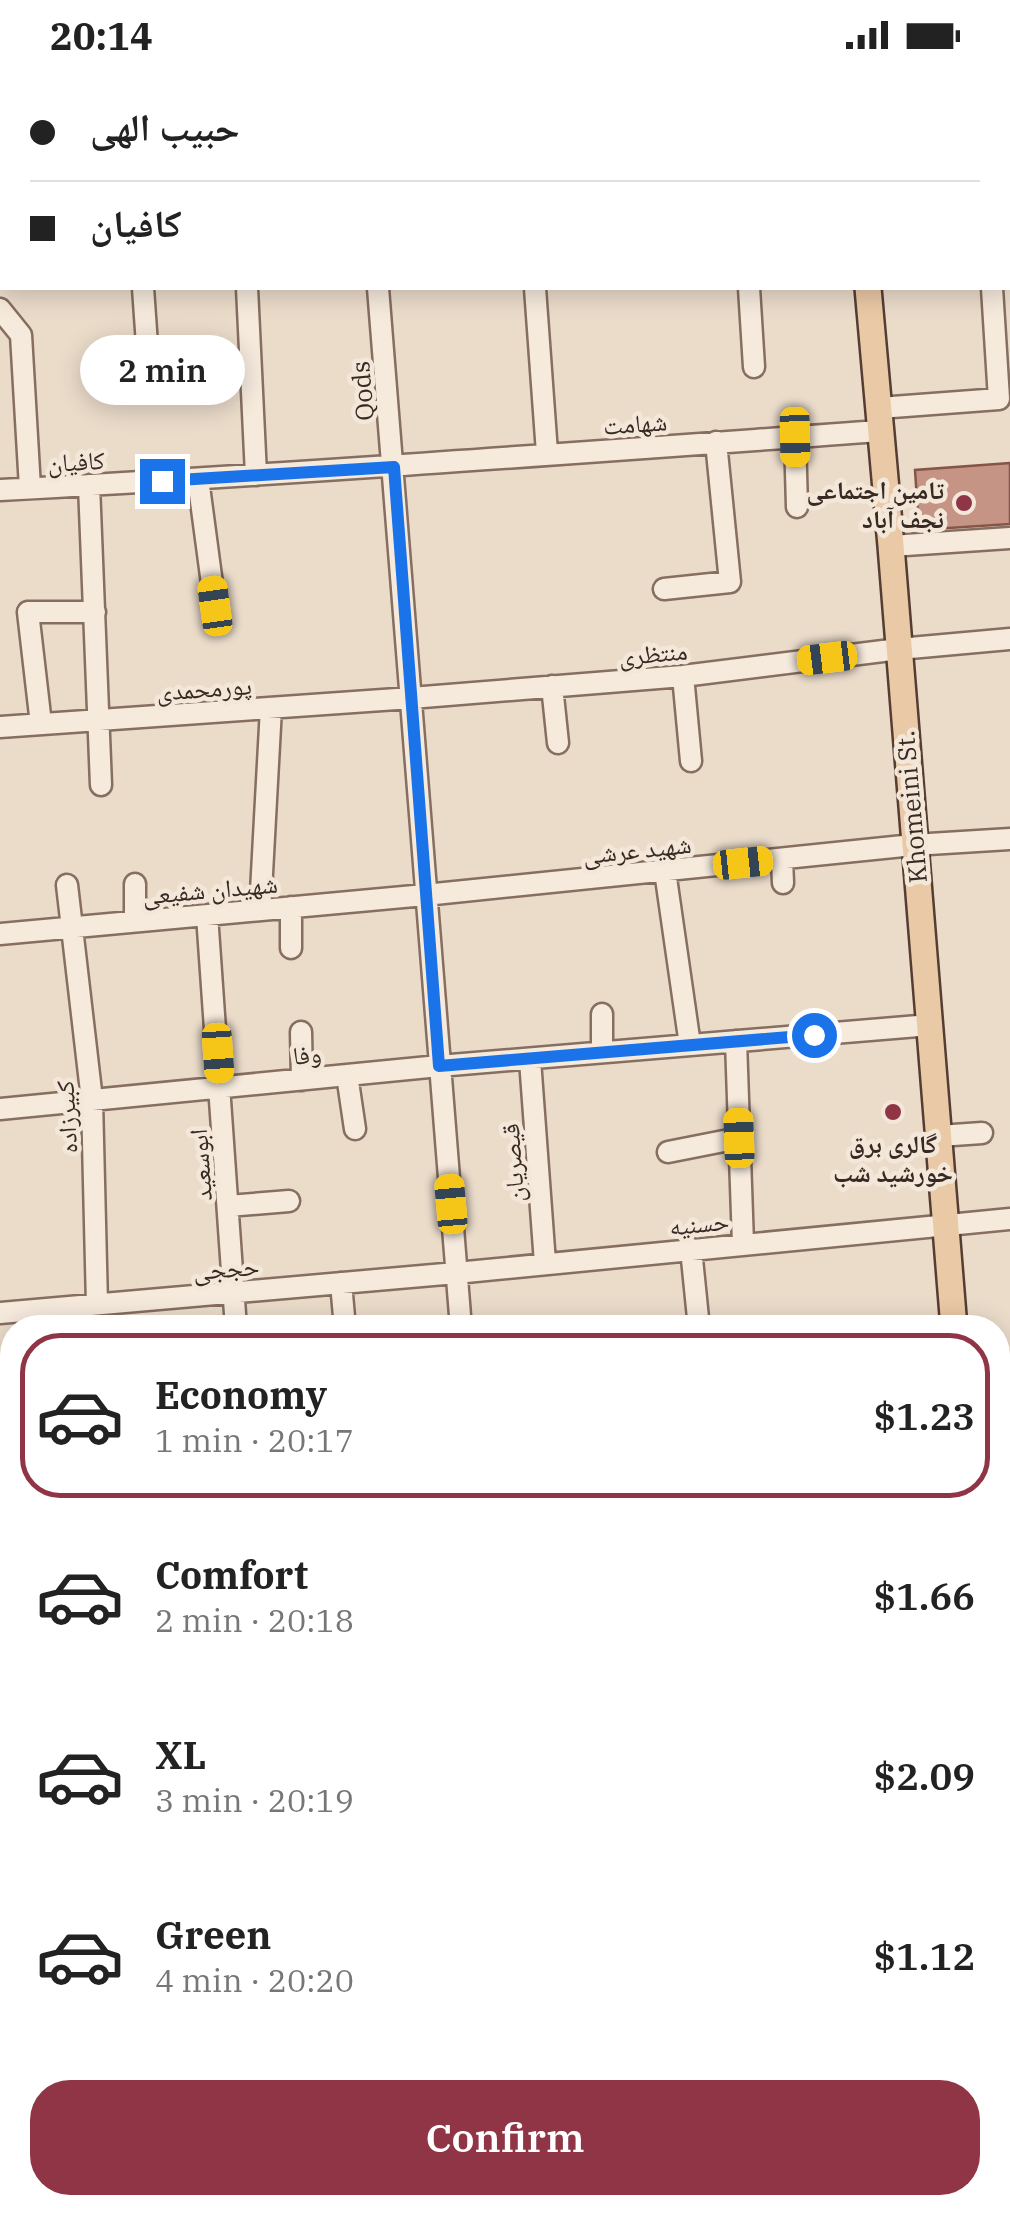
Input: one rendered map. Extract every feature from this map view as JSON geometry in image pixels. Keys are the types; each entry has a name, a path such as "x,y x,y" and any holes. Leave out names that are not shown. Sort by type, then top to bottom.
{"main road":[{"name":"Khomeini St.","path":"868,290 953,1315"}],"street":[{"path":"142,290 150,386"},
{"path":"247,290 256,475"},
{"name":"Qods","path":"378,290 460,1315"},
{"path":"535,290 547,454"},
{"path":"749,290 754,367"},
{"name":"شهامت","path":"394,467 795,437 998,400 992,290"},
{"path":"0,309 20,334 30,488"},
{"path":"795,437 797,506"},
{"path":"664,589 730,582 716,442"},
{"name":"کافیان","path":"0,490 394,467"},
{"path":"198,478 215,606"},
{"path":"89,485 101,786"},
{"path":"891,546 1010,538"},
{"path":"41,724 28,612 94,612"},
{"name":"منتظری","path":"411,698 682,676 899,648 1010,639"},
{"path":"682,676 692,760"},
{"path":"552,686 558,743"},
{"name":"پورمحمدی","path":"0,727 411,698"},
{"path":"260,910 271,708"},
{"name":"شهید عرشی","path":"425,896 914,845 1010,839"},
{"path":"782,859 783,883"},
{"path":"665,871 690,1045"},
{"path":"135,884 136,921"},
{"name":"کبیرزاده","path":"67,885 92,1100 96,1304"},
{"name":"شهیدان شفیعی","path":"0,934 425,896"},
{"path":"291,907 291,948"},
{"name":"ابوسعید","path":"207,915 235,1315"},
{"path":"602,1014 602,1052"},
{"name":"وفا","path":"0,1109 439,1066 930,1025"},
{"path":"301,1032 302,1080"},
{"path":"736,1042 742,1244"},
{"name":"قیصریان","path":"530,1060 545,1263"},
{"path":"348,1076 355,1129"},
{"path":"939,1136 982,1134"},
{"path":"668,1152 739,1138"},
{"path":"228,1206 289,1201"},
{"name":"حسنیه","path":"456,1273 1010,1219"},
{"path":"692,1249 698,1315"},
{"name":"حججی","path":"64,1315 96,1304 456,1273"},
{"path":"341,1283 344,1315"}],"building":[{"name":"تامین اجتماعی نجف آباد","path":"1010,463 1010,524 919,530 915,470"}],"place":[{"name":"تامین اجتماعی نجف آباد","path":"964,503"},
{"name":"گالری برق خورشید شب","path":"893,1112"}],"route":[{"path":"162,481 394,467 439,1066 814,1035"}]}
